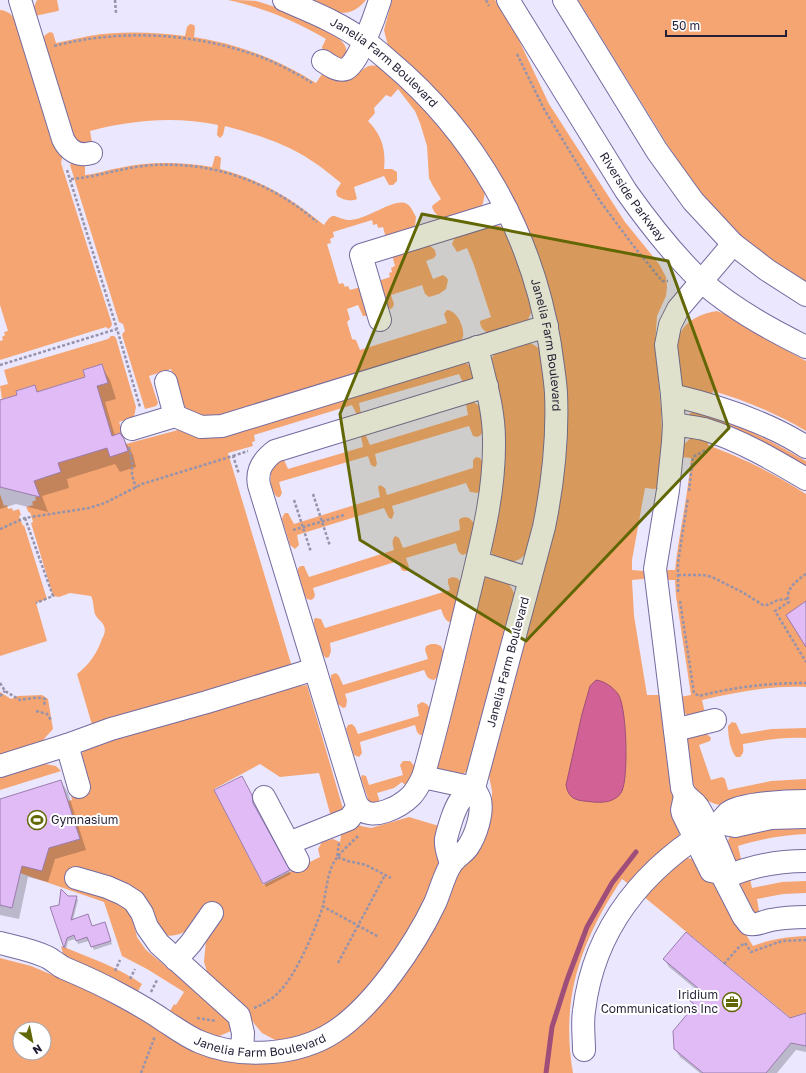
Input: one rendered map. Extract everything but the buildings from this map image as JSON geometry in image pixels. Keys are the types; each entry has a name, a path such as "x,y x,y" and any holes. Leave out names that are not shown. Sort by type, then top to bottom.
{"street":[{"path":"20,0 59,129 66,144 81,151"},
{"name":"Janelia Farm Boulevard","path":"0,943 28,950 49,958 62,966 121,994 188,1036 202,1043 242,1052 262,1053 280,1051 299,1046 333,1033 350,1020 367,1003 388,978 410,947 427,920 451,864 447,852 446,840 459,802 474,788 544,527 551,491 556,440 556,392 546,326 533,275 507,210 487,172 464,139 408,77 364,40 337,24 284,0"},
{"path":"323,61 338,69 346,69 353,63 380,0"},
{"path":"564,0 657,151 693,201 733,244 767,270 806,295"},
{"name":"Riverside Parkway","path":"499,3 644,216 674,252 701,281 739,310 774,331 806,347"},
{"path":"380,320 361,255 507,210"},
{"path":"733,244 678,309 670,325 666,345 674,424 668,490 655,569 681,782 685,796 682,810 708,830 771,818 806,816"},
{"path":"137,422 175,416 201,427 222,426 546,326"},
{"path":"361,809 375,814 399,806 412,795 423,777 477,562 489,508 494,440 493,417 477,347"},
{"path":"166,382 175,416"},
{"path":"361,809 315,669 275,536 258,478 260,467 268,456 275,451 487,386"},
{"path":"672,395 706,403 736,413 806,446"},
{"path":"674,424 704,429 770,458 806,479"},
{"path":"477,562 530,579"},
{"path":"0,766 67,745 111,729 315,669"},
{"path":"675,730 715,720"},
{"path":"67,745 79,787"},
{"path":"423,777 474,788"},
{"path":"264,797 294,852 349,819 361,809"},
{"path":"584,1050 584,1012 595,961 606,935 619,914 650,874 729,812 775,802 806,801"},
{"path":"708,830 711,871 723,876 759,866 806,861"},
{"path":"723,876 743,916 749,924 754,925 770,920 806,917"},
{"path":"76,878 107,887 134,901 142,913 146,927 159,944 239,1016 243,1033 242,1052"},
{"path":"176,960 191,943 212,914"}],"path":[{"path":"115,0 116,13"},
{"path":"486,0 499,3"},
{"path":"53,47 85,39 112,36 153,35 195,40 225,45 268,60 312,83"},
{"path":"517,53 544,109 600,201 662,281 668,281"},
{"path":"81,151 65,160 117,330 137,422"},
{"path":"71,179 101,175 144,166 197,166 230,174 270,189 295,205 317,222"},
{"path":"0,365 117,330"},
{"path":"708,448 694,457 678,563 678,594 694,693 699,696 749,685 777,682 806,683"},
{"path":"0,530 26,518 89,508 118,497 142,484 233,456 240,477"},
{"path":"313,494 330,546"},
{"path":"294,500 311,552"},
{"path":"275,536 344,515"},
{"path":"26,518 53,596 36,603"},
{"path":"806,574 796,581 790,588 787,599 789,602 775,611 805,656 806,662"},
{"path":"678,575 703,575 712,577 742,592 763,605 767,605 782,599 787,599"},
{"path":"0,683 5,691 20,700 44,698 44,706"},
{"path":"0,696 5,691"},
{"path":"36,710 47,714 51,720"},
{"path":"196,1017 216,1021 239,1016 268,1001 284,986 299,962 313,933 322,906 332,866 337,857 362,832 365,827 361,809"},
{"path":"337,857 348,861 366,864 390,878"},
{"path":"338,963 385,875"},
{"path":"322,906 379,937"},
{"path":"724,964 738,948 746,943"},
{"path":"114,974 120,960"},
{"path":"128,981 135,969"},
{"path":"150,994 158,980"},
{"path":"141,1073 150,1047 163,1020"}],"highlighted area":[{"path":"422,214 668,261 729,428 526,641 360,540 340,414"}],"shaded area":[{"path":"37,0 57,0 59,10 35,16 33,9"},
{"path":"228,0 256,1 276,7 317,25 339,38 344,44 346,52 343,61 323,51 322,47 326,39 315,33 266,11"},
{"path":"307,0 366,0 359,7 345,13 330,10"},
{"path":"392,0 495,0 518,38 549,104 625,222 659,264 666,277 666,296 657,316 655,345 662,437 658,488 645,488 632,560 632,570 644,571 646,577 643,579 632,580 634,616 647,695 661,695 680,826 679,837 630,885 622,879 595,925 577,971 572,995 569,1020 573,1073 0,1073 0,958 31,966 93,992 162,1032 314,1051 452,888 463,865 482,838 492,801 492,791 488,771 556,515 540,265 388,46 384,30"},
{"path":"578,0 806,0 806,282 763,254 724,220 701,194 683,170"},
{"path":"0,10 11,15 18,25 63,154 61,163 112,324 108,329 106,327 0,360 0,341 3,340 2,337 5,335 4,332 8,331 0,305"},
{"path":"190,24 194,25 195,28 194,37 242,48 302,74 316,83 322,74 350,74 358,72 368,66 380,67 396,80 425,109 463,157 485,192 481,207 443,219 434,211 432,207 433,205 441,199 429,178 427,146 415,111 398,89 391,97 386,95 374,108 375,113 368,121 380,137 384,149 384,169 392,169 397,172 397,181 393,185 389,185 384,176 354,187 357,199 352,200 337,196 336,191 341,183 302,155 270,140 225,126 223,135 220,138 217,135 218,125 202,122 154,120 122,124 90,131 92,142 87,146 74,140 43,40 45,35 50,32 53,33 56,43 113,33 149,33 185,36 187,27"},
{"path":"215,156 221,158 220,169 235,173 275,191 300,206 324,225 332,216 348,220 355,219 393,204 405,203 409,205 416,217 415,227 413,229 386,238 383,227 378,228 377,224 373,225 372,220 333,232 334,237 330,239 331,243 327,244 339,284 343,283 345,287 348,286 350,290 361,287 368,314 363,316 358,305 347,309 350,319 347,322 352,339 356,340 360,350 447,323 444,314 447,310 454,313 460,320 463,329 463,337 461,340 459,342 210,420 187,409 182,403 171,369 149,376 158,403 156,406 145,409 122,335 125,331 123,324 119,322 70,165 73,160 85,164 85,175 153,163 177,163 212,167"},
{"path":"500,226 506,231 518,258 532,310 528,320 524,323 488,333 482,328 480,321 491,317 474,265 467,248 457,252 452,244 457,236 484,227"},
{"path":"429,245 435,250 436,255 434,258 426,261 433,279 443,275 446,277 448,280 446,289 439,294 429,297 425,294 422,285 391,295 394,304 391,309 388,308 378,281 390,277 389,273 392,272 391,268 395,266 392,255"},
{"path":"717,311 727,315 752,331 806,361 806,431 749,403 713,391 711,396 689,390 682,386 678,376 676,356 679,337 688,323 705,314"},
{"path":"111,336 116,338 136,407 134,417 119,422 123,433 112,436 97,386 108,383 102,364 83,370 85,377 37,392 34,385 16,391 17,395 2,399 0,386 8,384 4,370 108,339"},
{"path":"524,342 535,345 543,353 547,401 541,493 527,553 520,559 509,561 495,557 492,554 490,547 502,490 503,462 500,399 492,359 494,353"},
{"path":"462,362 468,364 472,368 474,373 473,379 463,383 459,374 359,403 361,414 357,415 352,405 254,435 255,441 252,442 253,446 228,453 292,667 93,728 77,674 86,666 95,654 104,634 105,628 95,614 91,596 70,593 59,597 53,596 31,523 33,522 30,512 29,513 26,507 33,505 32,502 36,500 35,497 39,496 32,475 43,478 61,472 58,463 107,448 110,457 128,451 126,444 178,430 204,437 223,436"},
{"path":"472,401 481,407 483,431 479,436 473,436 469,426 375,454 377,464 375,467 371,465 368,456 279,482 282,493 280,497 277,497 272,489 270,480 273,466 276,462 284,460 288,469 363,447 361,436 366,436 370,445 468,415 466,404"},
{"path":"693,412 737,426 765,438 806,461 806,469 688,417 690,413"},
{"path":"699,437 708,440 708,445 782,479 806,494 806,687 780,687 754,690 702,700 705,713 688,716 683,712 680,697 691,695 676,596 675,580 665,580 666,570 675,570 690,472 691,458 682,457 682,446 691,438"},
{"path":"476,457 480,458 483,463 481,490 478,493 470,492 466,483 392,506 394,513 392,519 389,518 384,508 297,535 299,545 295,549 290,545 282,519 285,513 288,513 294,524 380,497 378,487 380,485 385,488 387,495 473,468 473,460"},
{"path":"0,494 4,506 7,505 8,509 12,508 13,511 19,509 21,515 19,516 23,526 24,525 47,599 36,603 47,641 0,656"},
{"path":"465,517 469,518 475,524 469,553 462,555 458,551 456,543 406,558 409,567 407,571 403,571 401,569 398,561 313,588 315,595 311,600 307,599 305,596 298,572 298,568 301,566 304,566 309,577 394,550 393,541 395,536 399,538 403,548 460,530 459,520"},
{"path":"452,577 457,578 461,582 453,621 449,622 446,619 441,609 330,643 331,651 329,657 326,658 322,654 314,619 321,619 325,628 450,590 448,579"},
{"path":"492,577 507,583 512,589 515,598 470,766 462,775 436,769 480,588 484,578"},
{"path":"431,644 441,646 445,655 438,676 434,680 427,676 424,670 345,694 347,700 346,707 343,708 338,704 331,675 336,673 343,685 428,659 425,650 426,646"},
{"path":"596,680 608,685 618,694 623,712 626,740 626,768 623,790 611,801 603,802 577,800 570,795 566,785 590,686"},
{"path":"299,683 300,686 307,685 344,812 331,817 319,773 280,777 260,764 214,789 263,885 320,857 318,849 322,842 333,839 340,842 342,831 353,823 371,828 409,817 439,826 442,860 431,889 412,927 389,963 349,1008 312,1033 277,1041 262,1033 247,1015 208,975 204,962 206,940 223,918 215,909 185,932 170,936 163,935 115,900 126,909 130,915 137,937 146,950 169,969 190,981 231,1022 231,1031 217,1037 203,1033 169,1013 184,992 147,969 122,956 104,902 20,873 0,861 80,839 68,801 72,800 70,791 80,756 86,748"},
{"path":"0,692 11,699 18,696 42,695 48,699 53,729 44,739 45,745 0,758"},
{"path":"422,702 427,704 430,711 429,721 424,735 420,735 417,732 415,725 360,742 362,753 359,757 354,755 346,729 348,725 352,724 358,734 419,716 417,705"},
{"path":"732,722 736,723 741,734 772,729 806,728 806,738 774,739 743,744 743,754 740,757 736,757 728,734 728,726"},
{"path":"705,732 711,738 710,741 699,745 711,780 722,777 725,779 728,790 771,781 806,779 806,795 725,806 715,804 707,800 701,796 693,783 686,748 686,743 689,737"},
{"path":"403,761 410,761 417,769 407,787 402,782 394,788 377,793 380,802 370,805 361,778 362,775 366,776 369,785 403,775 400,765"},
{"path":"45,764 56,766 61,771 0,790 0,778"},
{"path":"806,820 806,834 788,835 755,841 738,846 741,859 736,863 730,853 728,843 730,835"},
{"path":"688,858 695,860 709,874 753,946 779,939 806,936 806,1016 792,1019 643,896 681,859"},
{"path":"750,879 752,888 782,882 806,881 806,893 783,894 757,899 759,911 755,914 751,911 740,883 740,880"},
{"path":"61,946 113,967 142,984 137,993 66,958 63,954"}],"waterway":[{"path":"546,1073 552,1027 567,980 587,927 612,883 636,852"}],"place":[{"name":"Gymnasium","path":"37,820"},
{"name":"Iridium Communications Inc","path":"732,1002"}]}
